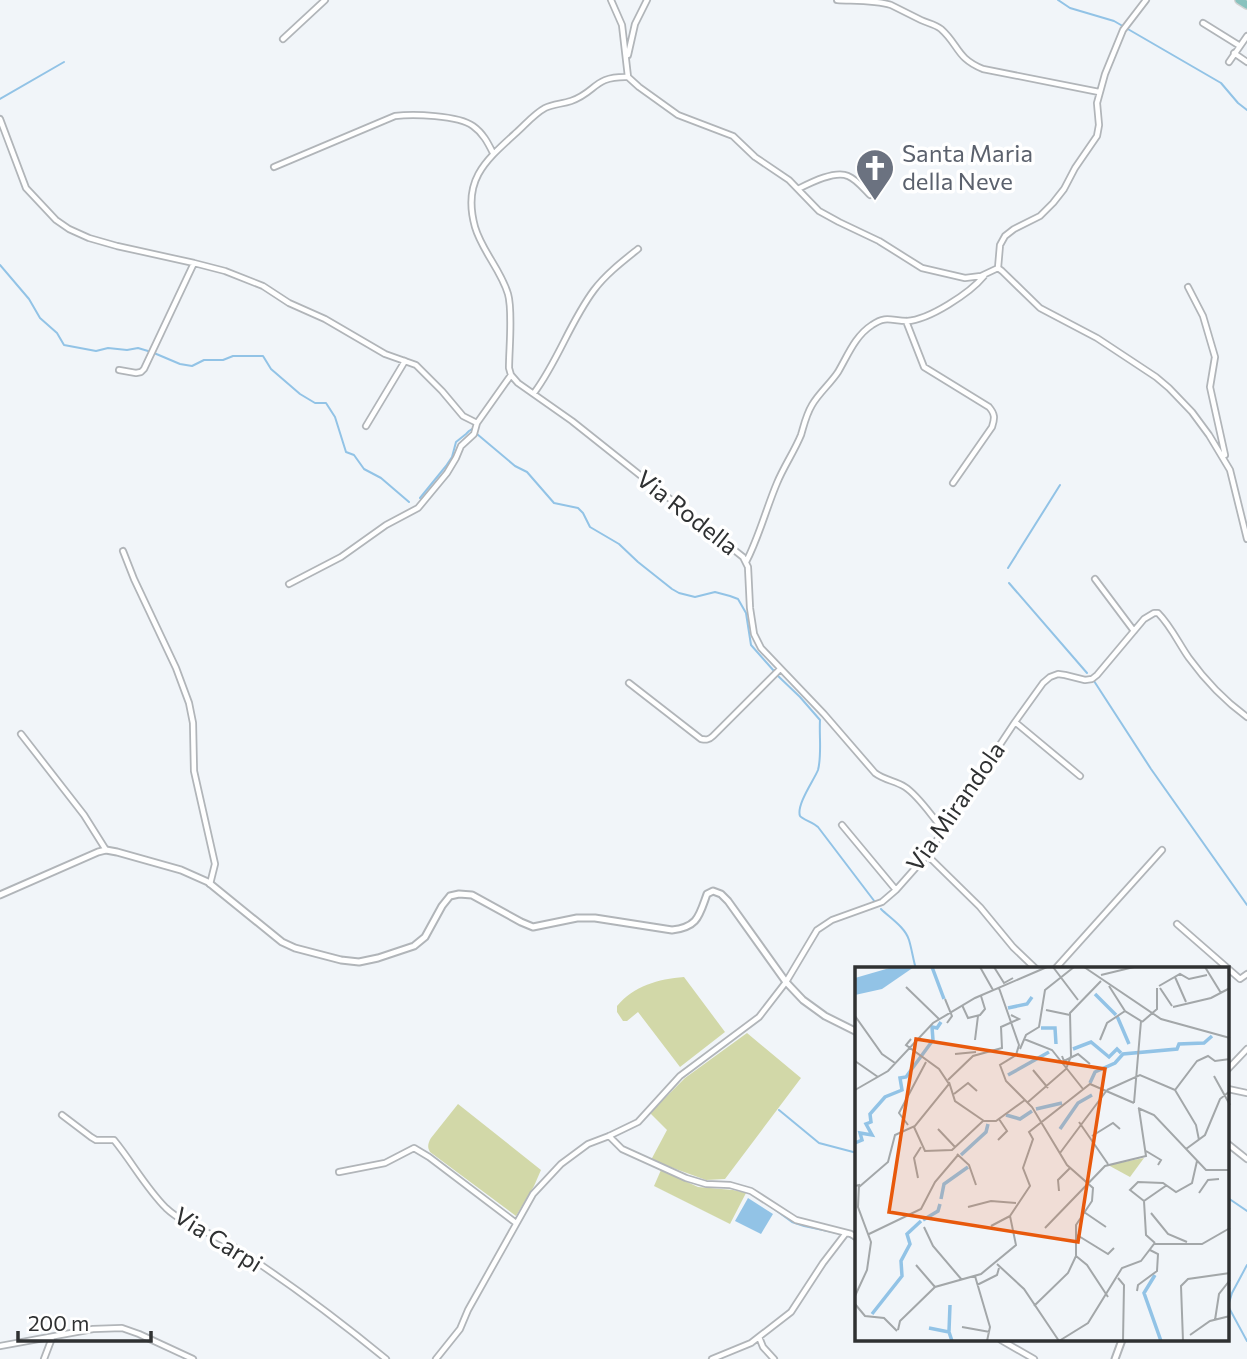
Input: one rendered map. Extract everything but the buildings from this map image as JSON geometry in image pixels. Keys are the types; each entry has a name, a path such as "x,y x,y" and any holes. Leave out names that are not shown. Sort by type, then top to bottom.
{"main road":[{"path":"1239,0 1247,5"}],"street":[{"path":"283,39 325,0"},
{"path":"611,0 623,35 628,77"},
{"path":"627,63 631,35 647,0"},
{"path":"837,0 890,5 932,24 943,31 962,57 984,69 1099,92"},
{"path":"998,268 1000,244 1005,236 1040,216 1053,203 1097,136 1097,103 1112,53 1124,30 1146,0"},
{"path":"1203,23 1240,46"},
{"path":"623,35 631,35"},
{"path":"1228,62 1247,36"},
{"path":"1234,53 1247,62"},
{"path":"289,584 341,558 386,525 418,508 447,473 461,446 474,434 477,423 511,375 509,296 478,236 471,201 473,184 493,153 539,112 548,106 579,97 609,77 628,77 678,115 733,136 755,157 789,180 819,211 879,241 922,268 965,278 981,276 998,268"},
{"path":"274,167 395,116 406,115 458,120 472,125 485,137 493,153"},
{"path":"0,119 26,188 68,229 117,246 225,271 263,286 289,303 385,354 416,365 463,416 477,423"},
{"path":"798,189 824,178 845,174 870,195"},
{"path":"534,393 594,291 638,249"},
{"path":"119,370 136,373 144,369 194,262"},
{"path":"998,268 1040,308 1097,338 1170,388 1192,412 1227,462"},
{"path":"747,562 777,482 798,441 812,405 829,386 855,341 865,330 882,320 889,318 906,321 918,318 961,297 987,273"},
{"path":"1188,287 1203,316 1214,351 1215,364 1210,387 1247,539"},
{"path":"906,321 924,367 989,407 994,413 992,427 953,484"},
{"path":"366,426 405,361"},
{"name":"Via Rodella","path":"511,375 743,557 747,562 750,608 756,641 761,648 875,772 880,777 905,787 943,830"},
{"path":"123,551 190,703 194,771 215,864 210,884"},
{"path":"1095,579 1134,631"},
{"name":"Via Mirandola","path":"786,982 817,930 832,920 882,902 927,855 1043,683 1058,674 1092,679 1151,615 1160,615 1208,682 1247,717"},
{"path":"629,682 705,740 713,736 780,669"},
{"name":"Via Mirandola","path":"1015,722 1080,776"},
{"path":"21,734 84,815 106,850"},
{"name":"Via Mirandola","path":"842,825 896,890"},
{"path":"0,895 106,850 117,852 181,870 210,884 282,942 322,956 359,962 414,946 425,937 450,896 459,894 472,895 533,927 577,918 595,918 672,930 685,929 693,923 707,894 713,891 728,901 786,982 803,1000 825,1016 855,1031"},
{"path":"1057,967 1162,850"},
{"path":"927,855 1034,967"},
{"path":"1177,924 1226,967"},
{"path":"1230,970 1240,979 1247,974"},
{"path":"436,1359 460,1329 533,1194 561,1164 588,1144 638,1122 680,1076 759,1017 786,982"},
{"path":"1230,1067 1247,1049"},
{"name":"Via Carpi","path":"62,1115 91,1138 114,1140 156,1196 172,1212 228,1243 320,1307 386,1359"},
{"path":"609,1136 622,1149 686,1178 751,1191 796,1220 855,1237"},
{"path":"1230,1146 1247,1159"},
{"path":"339,1172 385,1163 414,1148 516,1223"},
{"path":"712,1359 751,1343 791,1312 846,1233"},
{"path":"0,1346 93,1329 122,1328 193,1359"},
{"path":"44,1359 53,1337"},
{"path":"759,1337 763,1347 774,1359"},
{"path":"1005,1342 1034,1359"},
{"path":"1115,1359 1121,1342"}],"green space":[{"path":"684,977 725,1032 680,1067 638,1012 623,1021 617,1012 617,1006 631,993 647,985"},
{"path":"747,1033 801,1078 725,1179 706,1180 651,1160 667,1130 650,1113 685,1078"},
{"path":"458,1104 541,1170 516,1216 430,1152 428,1145 431,1138"},
{"path":"661,1170 698,1187 746,1193 730,1224 654,1186"}],"water":[{"path":"748,1198 773,1214 761,1234 735,1221"}],"waterway":[{"path":"1058,0 1070,8 1114,21 1221,83 1247,110"},
{"path":"0,99 64,62"},
{"path":"0,265 64,345 96,351 108,348 138,348 148,351"},
{"path":"154,353 192,366 204,360 263,356 271,369 300,394 315,403 326,403 335,417 346,452 354,455 364,469 381,478 409,502"},
{"path":"420,498 452,457 456,442 472,429"},
{"path":"477,434 515,466 527,472 554,503 578,508 590,527 619,544 672,589 695,597 715,592 738,599 746,613 751,645 774,671"},
{"path":"1008,568 1060,485"},
{"path":"1009,583 1087,673"},
{"path":"777,675 820,720 818,770 803,799 800,816 818,827 875,902"},
{"path":"1094,681 1151,769 1247,905"},
{"path":"881,909 907,935 916,967"},
{"path":"779,1110 819,1143 855,1152"},
{"path":"1230,1199 1247,1211"},
{"path":"766,1203 792,1222 842,1234"},
{"path":"850,1237 855,1240"},
{"path":"1230,1300 1247,1265"},
{"path":"1230,1310 1247,1341"}],"place":[{"name":"Santa Maria della Neve","path":"875,202"}]}
